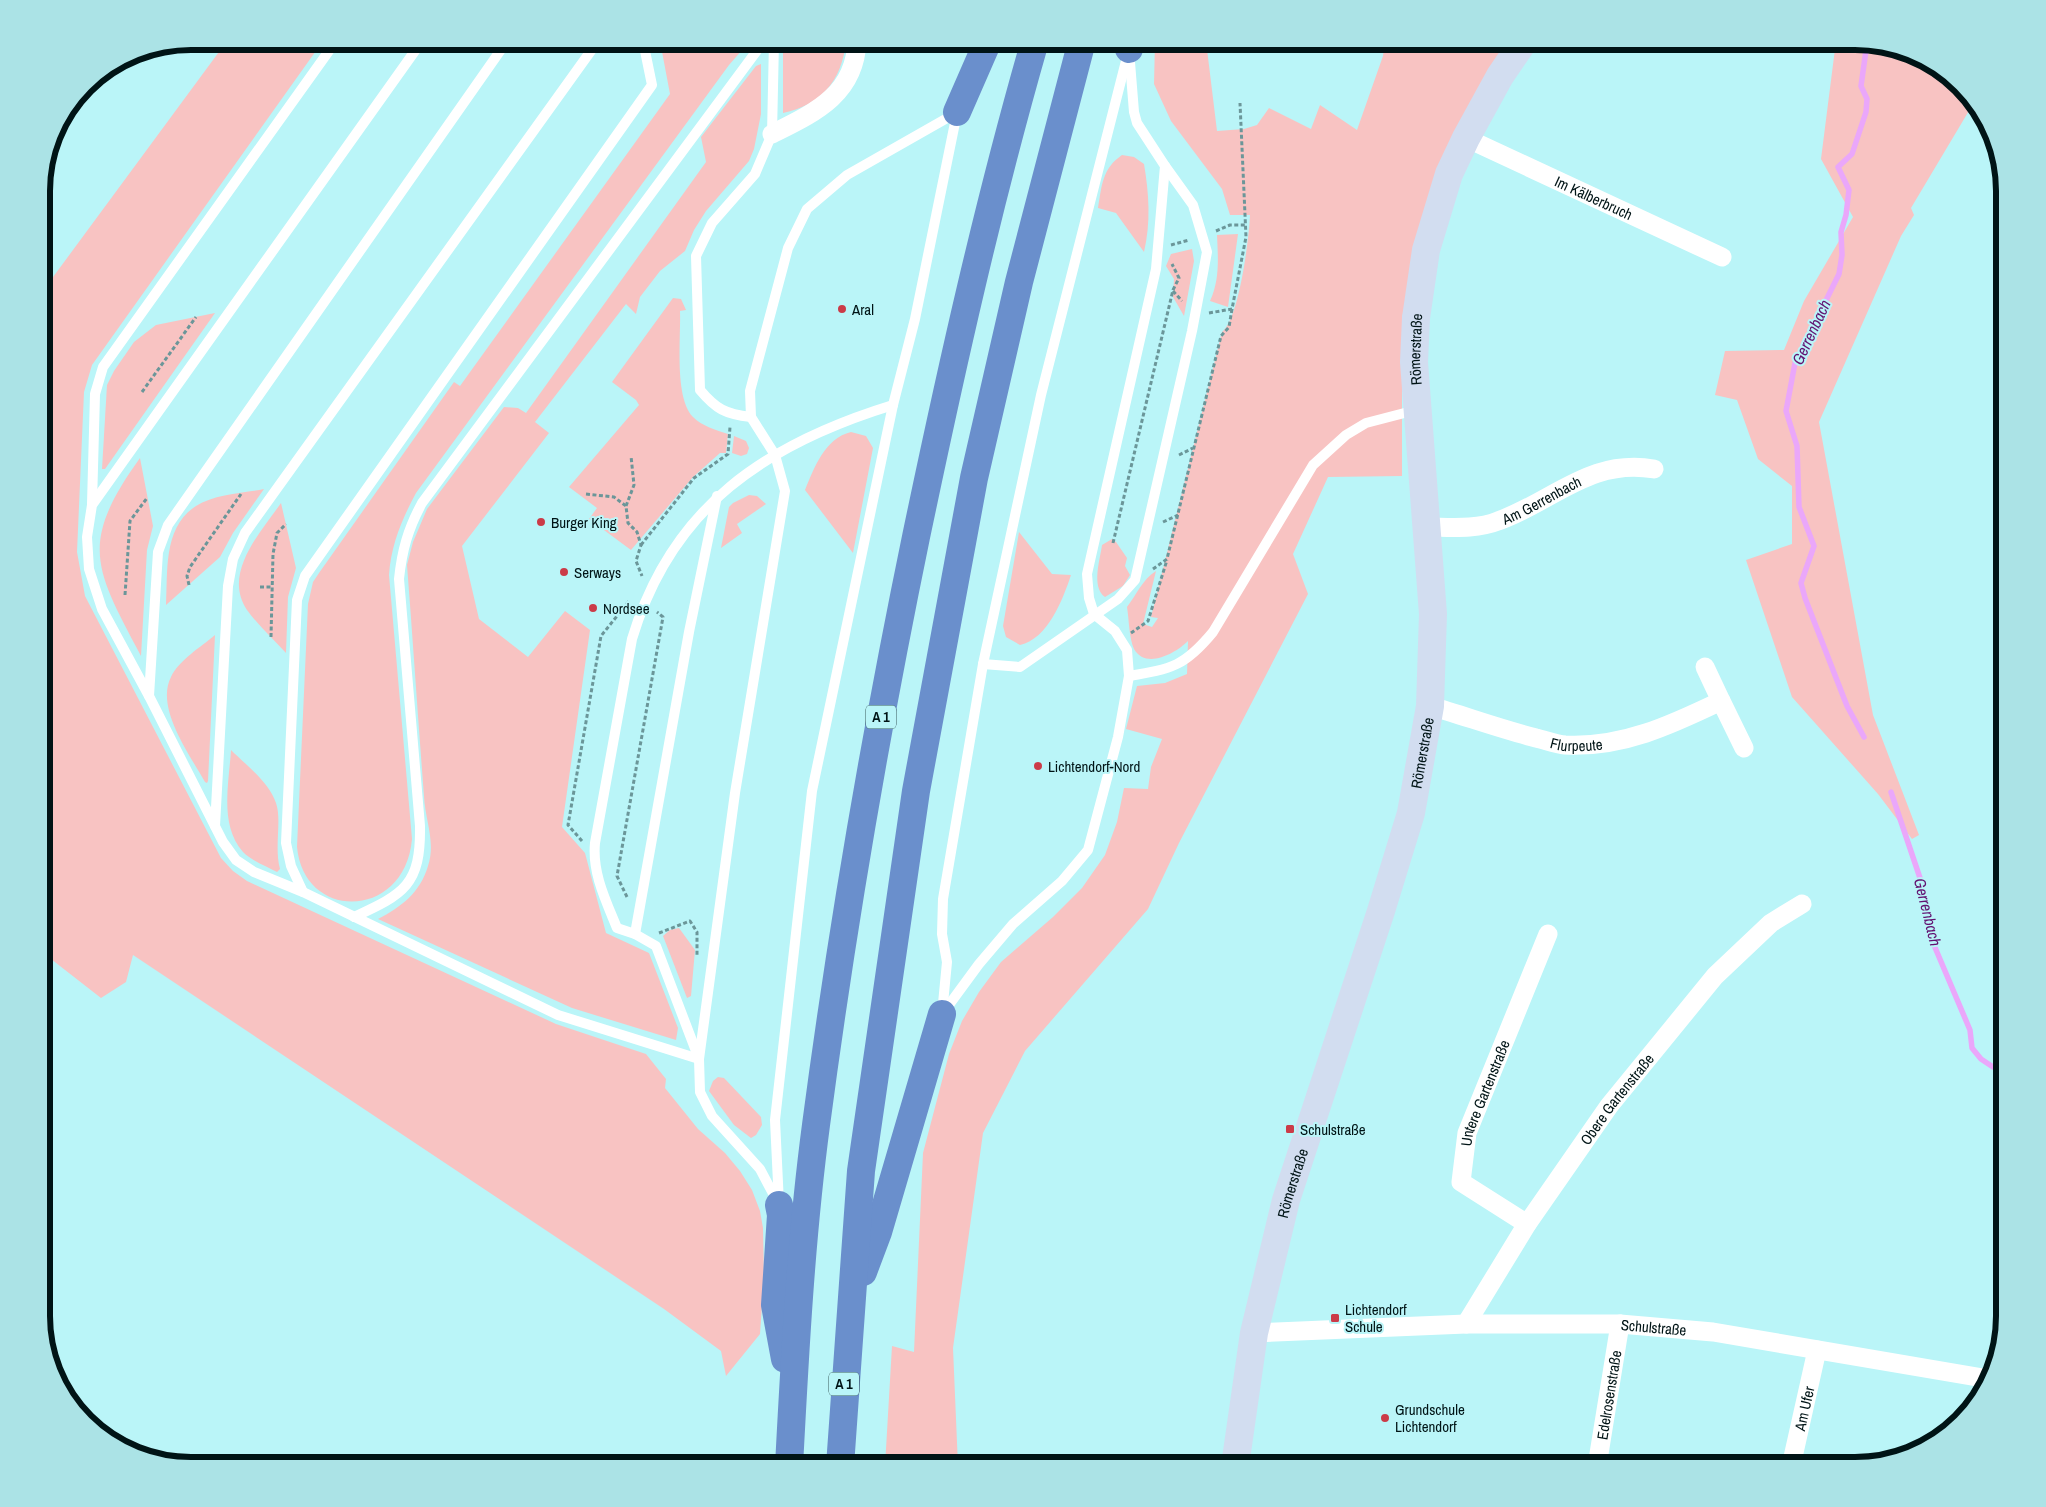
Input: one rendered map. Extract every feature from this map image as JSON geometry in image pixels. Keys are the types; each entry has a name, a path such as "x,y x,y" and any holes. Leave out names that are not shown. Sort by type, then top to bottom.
{"highway":[{"path":"957,112 984,50"},
{"name":"A 1","path":"789,1457 799,1293 816,1127 869,782 938,432 977,263 1033,50"},
{"name":"A 1","path":"840,1457 861,1171 888,972 916,791 974,478 1017,291 1080,50"},
{"path":"852,1302 878,1232 942,1014"},
{"path":"779,1205 781,1216 775,1305 792,1404"}],"street":[{"path":"772,134 814,113 839,93 853,66 856,50"},
{"name":"Römerstraße","path":"1236,1457 1254,1334 1292,1179 1381,911 1411,813 1430,706 1433,614 1416,410 1416,318 1424,265 1433,223 1450,174 1466,138 1500,76 1518,50"},
{"name":"Im Kälberbruch","path":"1466,138 1722,257"},
{"name":"Am Gerrenbach","path":"1426,526 1461,528 1497,522 1583,478 1612,468 1634,465 1654,469"},
{"path":"1704,667 1744,748"},
{"name":"Flurpeute","path":"1430,706 1515,733 1564,745 1572,745 1606,744 1640,736 1676,723 1721,701"},
{"name":"Obere Gartenstraße","path":"1466,1324 1527,1224 1609,1106 1715,976 1771,923 1802,904"},
{"name":"Untere Gartenstraße","path":"1527,1224 1461,1182 1467,1133 1548,934"},
{"name":"Schulstraße","path":"1254,1334 1466,1324 1620,1324 1713,1332 1982,1378"},
{"name":"Edelrosenstraße","path":"1598,1457 1620,1324"},
{"name":"Am Ufer","path":"1793,1457 1817,1350"}],"lane":[{"path":"330,50 103,367 96,394 92,505 88,537 89,569 102,609 149,696 223,842 236,860 254,872 303,892 558,1015 699,1059"},
{"path":"92,505 416,50"},
{"path":"149,696 158,552 168,525 501,50"},
{"path":"215,827 228,586 233,559 245,533 592,50"},
{"path":"303,892 291,866 286,843 297,600 305,576 652,85 645,50"},
{"path":"354,917 390,900 412,878 421,854 399,579 402,551 409,527 422,503 757,50"},
{"path":"751,417 731,414 713,405 700,390 696,256 712,223 755,174 772,134 774,50"},
{"path":"942,1014 947,962 942,934 943,899 983,664 1041,395 1128,50"},
{"path":"983,664 1020,667 1118,599 1134,580 1195,316 1207,252 1193,205 1137,123 1134,112 1129,50"},
{"path":"779,1205 775,1120 812,791 894,406 915,319 957,112"},
{"path":"779,1205 760,1169 712,1116 700,1092 699,1059 735,793 785,491 775,455 751,417 750,391 788,248 807,209 847,175 957,112"},
{"path":"942,1014 979,964 1013,924 1062,881 1088,850 1118,737 1129,676 1127,650 1115,631 1094,614 1089,598 1087,574 1156,270 1165,166"},
{"path":"699,1059 656,946 635,934 617,928 600,890 594,852 632,638 645,600 661,566 687,528 717,495 775,455 848,419 894,406"},
{"path":"1129,676 1182,663 1198,650 1213,632 1313,465 1346,434 1366,423 1416,410"},
{"path":"635,934 689,632 717,495"}],"path":[{"path":"1121,640 1148,620 1167,559 1221,336 1229,327 1246,224 1240,103"},
{"path":"1230,225 1246,224"},
{"path":"1112,543 1173,290 1179,278 1170,262 1158,251 1202,236"},
{"path":"1173,290 1195,316 1232,310"},
{"path":"142,392 196,316"},
{"path":"642,580 642,572 636,561 641,545 694,478 728,454 731,414"},
{"path":"631,456 634,485 626,506 628,523 637,532 641,545"},
{"path":"189,585 187,576 190,567 241,494"},
{"path":"586,494 614,497 626,506"},
{"path":"125,594 127,532 130,521 147,498"},
{"path":"271,637 274,542 277,533 286,524"},
{"path":"1134,580 1167,559"},
{"path":"260,587 272,587"},
{"path":"594,852 571,831 568,825 601,636 632,598"},
{"path":"637,917 617,876 662,617 645,600"},
{"path":"646,940 668,928 690,921 697,932 697,957 712,960"}],"shaded area":[{"path":"220,50 317,50 92,365 84,392 77,552 85,596 221,858 233,871 247,881 556,1024 646,1054 666,1079 665,1088 698,1129 725,1153 740,1171 752,1190 760,1211 763,1228 764,1276 760,1334 726,1376 721,1351 664,1309 133,955 126,982 101,998 50,958 50,281"},
{"path":"662,50 742,50 729,65 416,493 411,503 395,543 389,575 412,839 405,866 392,885 374,897 354,902 335,899 317,889 304,872 297,847 308,604 313,582 454,382 460,386 670,94"},
{"path":"783,50 845,50 840,68 827,89 808,104 783,113"},
{"path":"1155,50 1207,50 1217,131 1244,129 1257,125 1269,108 1311,129 1320,105 1357,130 1384,50 1507,50 1422,223 1402,318 1402,476 1328,477 1293,554 1308,594 1179,843 1148,909 1025,1051 983,1133 953,1348 958,1457 886,1457 892,1346 914,1352 923,1153 949,1054 962,1021 979,992 1001,962 1053,917 1082,888 1105,855 1117,822 1124,788 1148,789 1151,767 1162,739 1126,729 1137,686 1165,683 1187,674 1188,641 1183,646 1161,657 1153,659 1139,655 1132,645 1127,607 1143,583 1156,571 1143,624 1152,627 1158,618 1151,617 1222,332 1228,324 1238,296 1248,242 1250,215 1230,215 1222,189 1171,121 1154,84"},
{"path":"1835,50 1874,51 1901,57 1941,79 1961,98 1970,110 1911,208 1914,215 1901,236 1819,422 1873,715 1919,835 1912,839 1878,794 1792,697 1746,560 1792,544 1792,486 1758,459 1737,400 1715,395 1725,351 1784,350 1804,301 1853,217 1821,159"},
{"path":"761,64 761,114 754,149 749,161 706,211 694,230 685,251 660,271 640,297 636,314 626,304 535,422 549,433 462,546 479,619 528,657 565,611 590,630 562,827 585,853 606,933 649,953 678,1028 676,1040 572,1008 378,919 402,904 415,891 428,866 431,848 424,796 407,565 413,542 427,509 504,407 518,408 526,413 706,162 701,137 756,66"},
{"path":"1122,155 1134,157 1144,164 1147,186 1148,230 1144,252 1116,213 1098,208 1104,178 1110,166"},
{"path":"1238,234 1228,307 1210,301 1217,277 1217,235"},
{"path":"1192,249 1194,261 1184,316 1173,297 1174,279 1166,266 1171,254"},
{"path":"673,298 681,299 686,310 680,311 680,367 683,396 687,408 693,417 701,423 728,434 726,453 720,453 693,477 631,550 589,519 597,508 569,487 639,405 636,400 612,382"},
{"path":"215,313 105,469 102,469 107,385 114,371 134,342 156,325"},
{"path":"851,432 866,436 873,448 853,553 805,490 827,447 842,435"},
{"path":"734,436 746,441 749,448 747,454 741,456 732,453"},
{"path":"140,458 153,526 147,550 141,656 113,600 104,578 100,557 101,536 108,513 120,488"},
{"path":"264,489 233,533 220,557 166,605 169,551 178,526 185,515 196,506 211,499 229,494"},
{"path":"749,495 757,496 766,504 737,524 742,533 721,548 729,507"},
{"path":"281,503 296,568 288,597 286,653 247,610 240,596 239,582 241,568 247,554"},
{"path":"1019,532 1052,574 1071,575 1059,606 1046,627 1039,635 1020,645 1006,637 1003,626"},
{"path":"1112,539 1127,558 1125,566 1130,575 1123,586 1105,597 1098,587 1098,565 1102,545"},
{"path":"215,635 207,783 176,731 167,703 167,689 171,677 179,665"},
{"path":"231,750 263,781 273,795 278,810 278,861 280,869 277,872 255,861 243,852 231,829 227,803"},
{"path":"679,928 695,950 691,996 687,998 663,936 670,930"},
{"path":"718,1077 724,1078 761,1117 762,1125 756,1135 751,1138 734,1125 709,1091 713,1081"}],"waterway":[{"name":"Gerrenbach","path":"1864,737 1847,706 1805,598 1801,583 1814,546 1799,507 1797,446 1786,411 1795,363 1839,274 1842,255 1841,232 1846,215 1849,190 1838,167 1852,154 1866,112 1867,99 1861,86 1866,51"},
{"name":"Gerrenbach","path":"1891,792 1920,878 1931,938 1970,1030 1972,1048 1981,1059 1996,1068"}],"place":[{"name":"Aral","path":"842,309"},
{"name":"Burger King","path":"541,522"},
{"name":"Serways","path":"564,572"},
{"name":"Nordsee","path":"593,608"},
{"name":"Lichtendorf-Nord","path":"1038,766"},
{"name":"Schulstraße","path":"1290,1129"},
{"name":"Lichtendorf Schule","path":"1335,1318"},
{"name":"Grundschule Lichtendorf","path":"1385,1418"}]}
